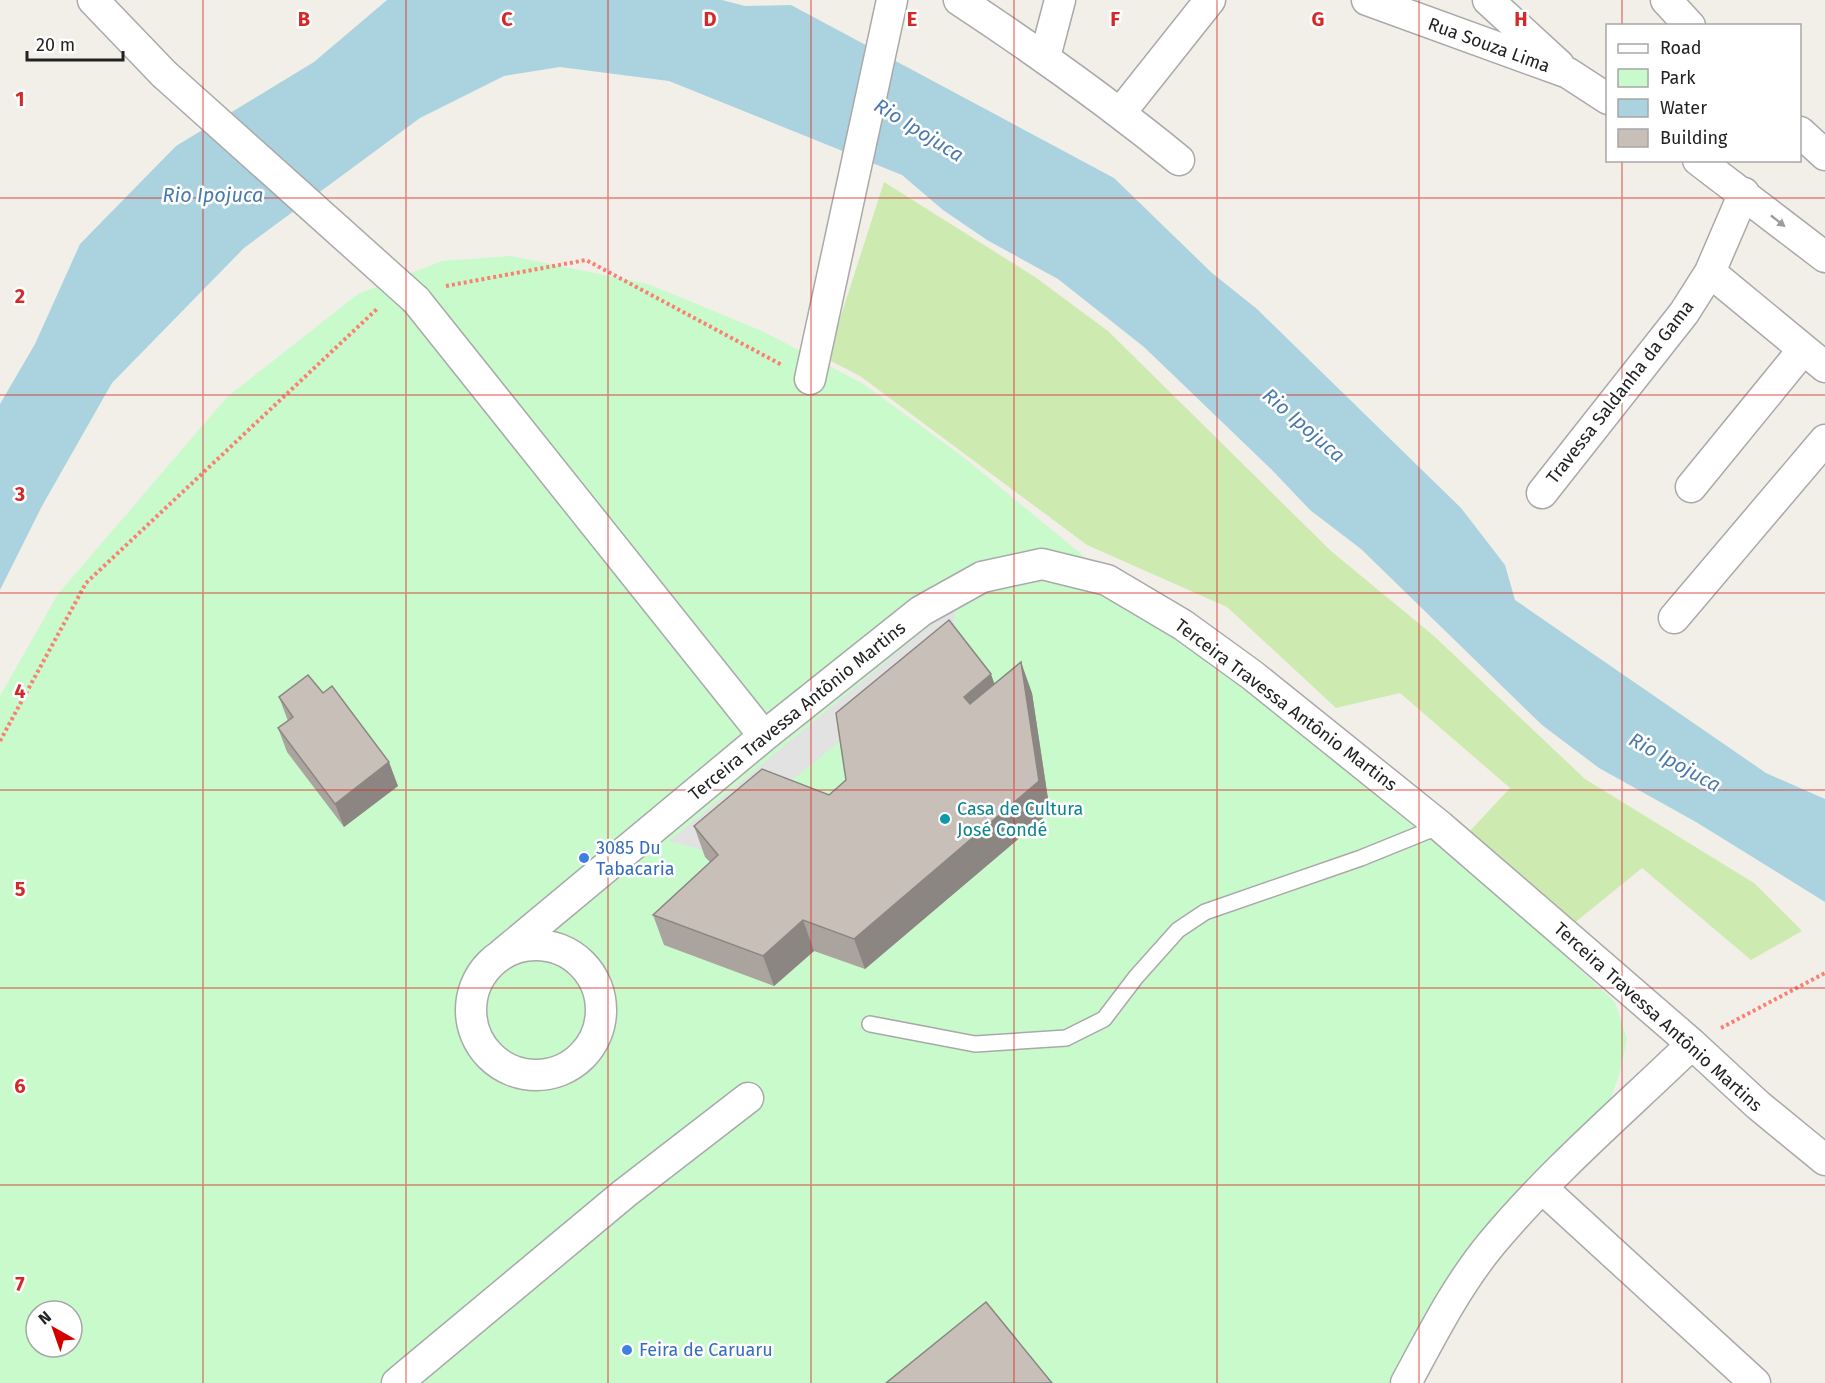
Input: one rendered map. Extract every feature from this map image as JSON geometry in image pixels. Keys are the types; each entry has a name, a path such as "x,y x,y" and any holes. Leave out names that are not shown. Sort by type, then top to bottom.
{"street":[{"path":"93,0 164,74 416,300 764,736"},
{"path":"810,379 892,0"},
{"path":"959,0 1045,57 1121,112 1179,160"},
{"path":"1045,57 1060,0"},
{"path":"1121,112 1210,0"},
{"name":"Rua Souza Lima","path":"1367,0 1568,73 1606,98"},
{"path":"1488,0 1568,73"},
{"path":"1666,0 1688,24"},
{"path":"1801,133 1825,155"},
{"path":"1701,162 1825,257"},
{"name":"Travessa Saldanha da Gama","path":"1542,493 1664,341 1710,272 1744,194"},
{"path":"1691,487 1814,359 1710,272"},
{"path":"1674,618 1825,440"},
{"name":"Terceira Travessa Antônio Martins","path":"502,954 764,736 921,611 982,577 1042,564 1107,580 1183,625 1333,737 1440,826 1692,1044 1758,1105 1825,1160"},
{"path":"543,945 563,951 581,963 594,979 600,999 600,1020 594,1039 582,1057 564,1069 542,1076 520,1074 500,1066 483,1050 478,1041 473,1031 470,1009 474,987 485,968 502,954 522,946 543,945"},
{"path":"1406,1383 1459,1289 1491,1244 1542,1188 1692,1044"},
{"path":"397,1383 625,1193 748,1098"},
{"path":"1542,1188 1755,1383"}],"lane":[{"path":"870,1024 975,1044 1066,1038 1104,1019 1136,977 1178,930 1205,912 1361,858 1440,826"}],"path":[{"path":"0,741 86,583"},
{"path":"1692,1044 1825,973"}],"green space":[{"path":"884,182 1035,277 1108,331 1331,551 1434,636 1585,779 1754,883 1802,931 1751,960 1642,868 1572,925 1468,833 1510,788 1400,693 1336,708 1227,607 1087,545 860,376 827,359"},
{"path":"511,256 648,284 762,331 862,383 962,456 1164,622 1401,804 1615,1002 1627,1039 1619,1076 1607,1108 1472,1246 1389,1383 0,1383 0,696 58,594 227,397 358,294 442,261"}],"shaded area":[{"path":"956,604 952,649 706,851 669,841"}],"water":[{"name":"Rio Ipojuca","path":"387,0 722,0 745,6 791,5 1114,178 1212,273 1257,309 1461,508 1505,565 1515,600 1766,773 1825,799 1825,902 1696,822 1599,768 1542,725 1361,549 1310,510 1272,470 1144,347 1058,279 987,240 943,210 902,175 669,81 560,67 504,76 420,118 244,248 112,383 42,506 0,590 0,404 35,344 80,244 176,146 314,62"}],"building":[{"name":"Casa de Cultura José Condé","path":"949,620 991,674 964,697 970,704 1021,662 1039,781 854,939 803,920 763,956 653,915 718,855 694,826 762,769 829,795 846,780 836,713"},
{"path":"308,675 323,693 332,686 389,762 335,804 278,728 293,717 279,697"},
{"path":"986,1302 1052,1383 886,1383"}],"place":[{"name":"Casa de Cultura José Condé","path":"945,819"},
{"name":"3085 Du Tabacaria","path":"584,858"},
{"name":"Feira de Caruaru","path":"627,1350"}]}
